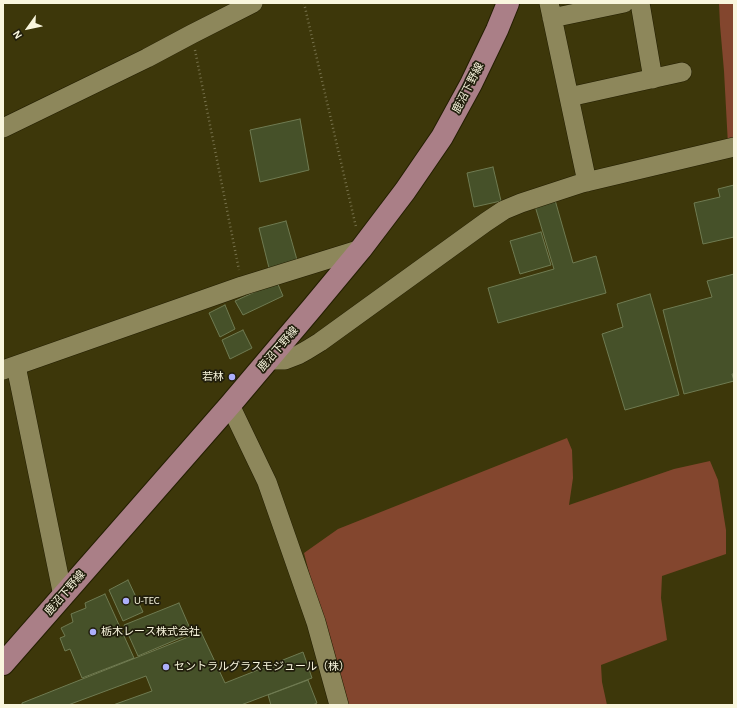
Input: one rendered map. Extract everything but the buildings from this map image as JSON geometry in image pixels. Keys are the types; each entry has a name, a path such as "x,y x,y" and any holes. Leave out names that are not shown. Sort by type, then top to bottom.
{"main road":[{"name":"鹿沼下野線","path":"3,664 268,360 361,249 405,191 442,137 471,84 497,30 508,3"}],"street":[{"path":"3,128 147,58 253,3"},
{"path":"587,182 550,10 624,3"},
{"path":"640,3 653,79"},
{"path":"569,97 682,72"},
{"path":"268,360 285,360 298,355 320,342 504,210 528,200 587,182 734,147"},
{"path":"63,596 9,368 242,286 361,249"},
{"path":"230,404 267,482 316,622 339,705"}],"path":[{"path":"304,3 361,249"},
{"path":"192,34 242,286"}],"shaded area":[{"path":"719,3 734,3 734,143 728,145 724,71"},
{"path":"567,438 572,450 573,478 569,505 674,469 710,461 718,480 726,530 726,554 662,576 661,598 667,640 601,665 602,682 607,705 343,705 304,553 338,529"}],"place":[{"name":"若林","path":"232,377"},
{"name":"U-TEC","path":"126,601"},
{"name":"栃木レース株式会社","path":"93,632"},
{"name":"セントラルグラスモジュール（株）","path":"166,667"}]}
